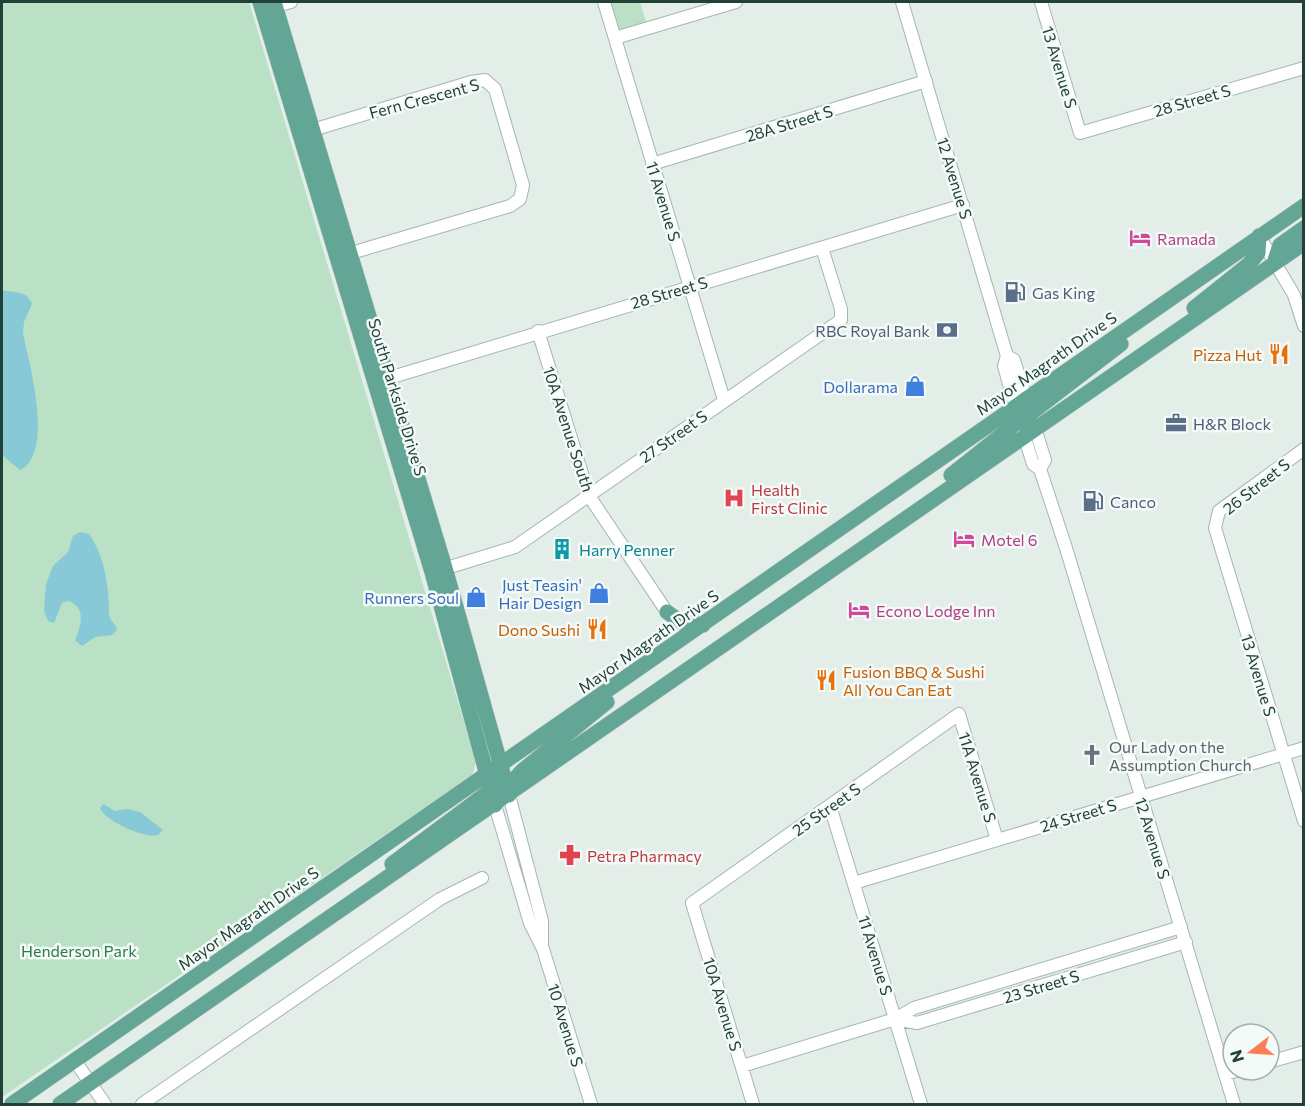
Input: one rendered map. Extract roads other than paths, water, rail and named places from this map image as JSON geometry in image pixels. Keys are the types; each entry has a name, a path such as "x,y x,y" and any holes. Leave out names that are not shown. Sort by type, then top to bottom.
{"main road":[{"name":"South Parkside Drive S","path":"268,5 438,570 508,790"},
{"name":"Mayor Magrath Drive S","path":"60,1104 495,805 508,790 872,542 1137,322 1304,206"},
{"path":"1275,263 1280,245 1304,228"},
{"path":"1156,345 1195,306 1249,264 1258,253 1259,236"},
{"name":"Mayor Magrath Drive S","path":"12,1104 489,782 501,765 670,646 1025,417 1156,345 1304,243"},
{"name":"South Parkside Drive S","path":"438,570 495,805"},
{"path":"667,612 681,622 703,625"},
{"path":"667,612 674,627 670,646"},
{"path":"508,790 627,686 630,675"},
{"path":"337,914 363,885 489,782"}],"street":[{"path":"268,5 291,2"},
{"name":"11 Avenue S","path":"604,2 724,400"},
{"path":"615,38 736,2"},
{"name":"12 Avenue S","path":"902,2 1007,356 1004,366 1045,460 1040,469 1221,1060"},
{"name":"13 Avenue S","path":"1041,2 1080,133"},
{"name":"28 Street S","path":"1080,133 1304,68"},
{"name":"Fern Crescent S","path":"305,132 471,82 485,80 495,89 523,185 520,199 510,206 343,255"},
{"name":"28A Street S","path":"652,165 926,81"},
{"name":"28 Street S","path":"380,380 963,205"},
{"path":"1259,236 1294,295 1304,326"},
{"name":"27 Street S","path":"438,570 514,547 841,320 841,309 822,248"},
{"name":"10A Avenue South","path":"538,331 589,496 667,612"},
{"name":"26 Street S","path":"1215,528 1219,511 1304,449"},
{"name":"13 Avenue S","path":"1215,528 1304,821"},
{"name":"25 Street S","path":"692,903 959,714"},
{"name":"11A Avenue S","path":"959,714 997,840"},
{"name":"24 Street S","path":"854,883 1304,748"},
{"name":"10 Avenue S","path":"508,790 542,921 542,946"},
{"name":"10 Avenue S","path":"495,805 530,923 542,946 591,1104"},
{"name":"11 Avenue S","path":"830,806 921,1104"},
{"path":"142,1104 440,899 482,878"},
{"name":"10A Avenue S","path":"692,903 753,1104"},
{"name":"23 Street S","path":"742,1066 895,1019 914,1008 1181,927"},
{"name":"23 Street S","path":"895,1019 917,1023 1186,942"},
{"path":"1281,1059 1304,1052"},
{"path":"75,1061 105,1104"},
{"name":"12 Avenue S","path":"1227,1082 1234,1104"}],"water":[{"path":"2,290 23,294 32,304 24,322 23,334 34,385 38,427 36,446 30,460 20,470 2,455"},
{"path":"80,532 89,534 99,552 107,583 109,616 117,630 112,635 95,637 82,646 75,640 81,618 74,604 68,601 62,603 54,623 48,621 44,611 46,584 53,566 68,552 73,536"},
{"path":"103,804 115,811 128,809 140,812 163,830 158,835 152,836 135,832 103,813 100,808"}],"place":[{"name":"Ramada","path":"1140,238"},
{"name":"Gas King","path":"1015,292"},
{"name":"RBC Royal Bank","path":"947,330"},
{"name":"Pizza Hut","path":"1279,354"},
{"name":"Dollarama","path":"915,386"},
{"name":"H&R Block","path":"1176,423"},
{"name":"Health First Clinic","path":"734,498"},
{"name":"Canco","path":"1093,501"},
{"name":"Motel 6","path":"964,539"},
{"name":"Harry Penner","path":"562,549"},
{"name":"Just Teasin' Hair Design","path":"599,593"},
{"name":"Runners Soul","path":"476,597"},
{"name":"Econo Lodge Inn","path":"859,610"},
{"name":"Dono Sushi","path":"597,629"},
{"name":"Fusion BBQ & Sushi All You Can Eat","path":"826,680"},
{"name":"Our Lady on the Assumption Church","path":"1092,755"},
{"name":"Petra Pharmacy","path":"570,855"}],"park label":[{"name":"Henderson Park","path":"79,950"}]}
